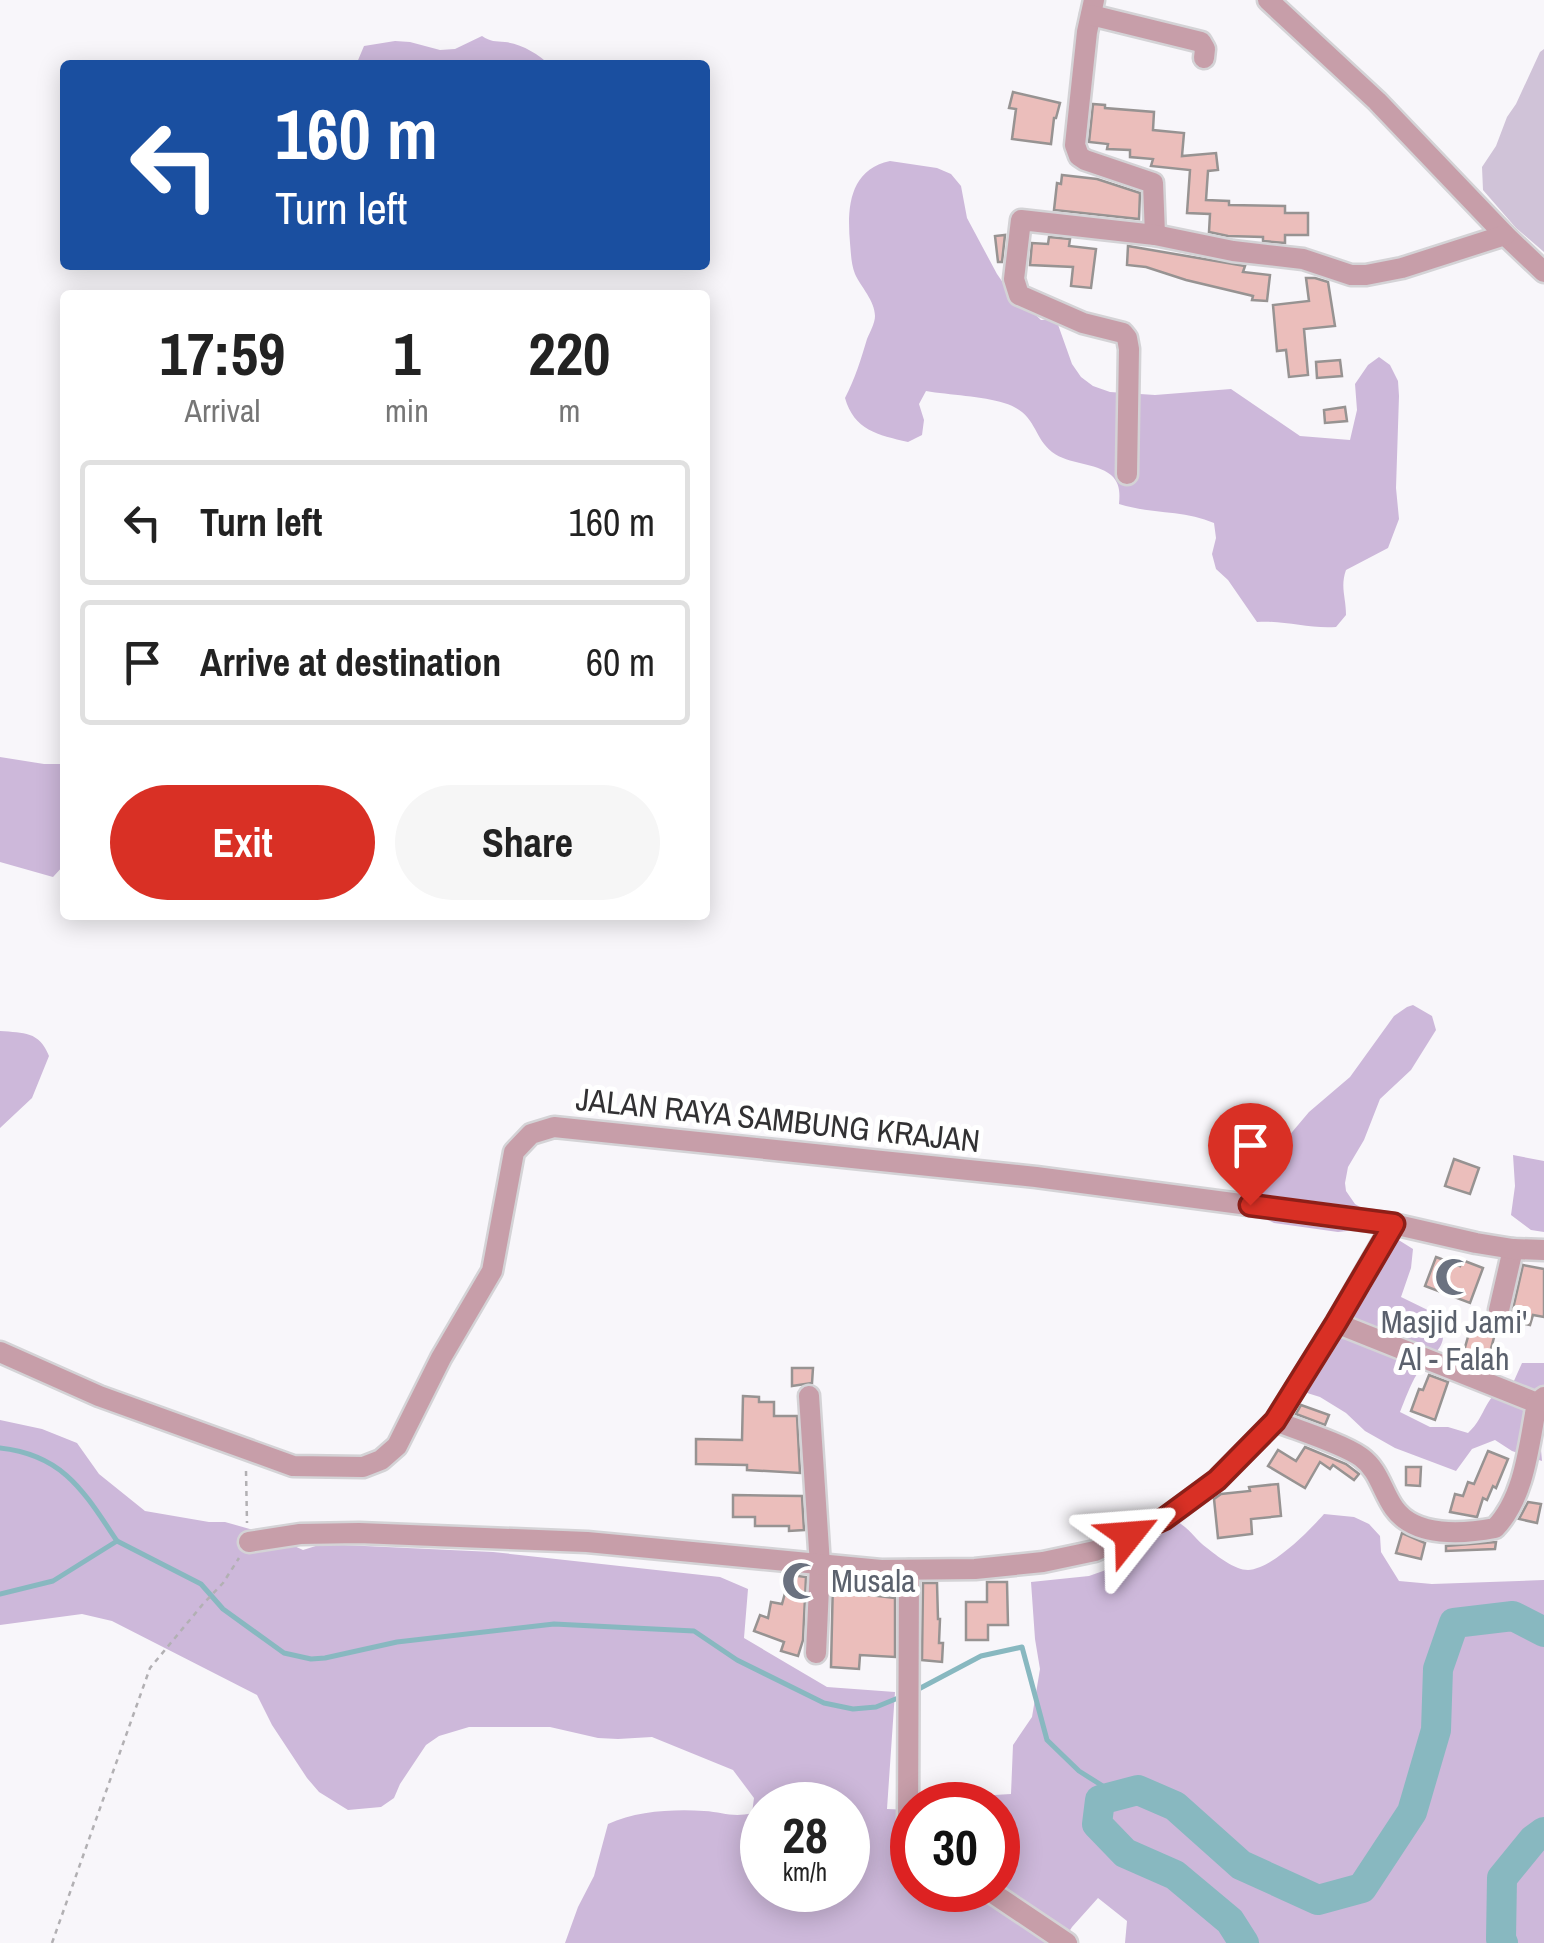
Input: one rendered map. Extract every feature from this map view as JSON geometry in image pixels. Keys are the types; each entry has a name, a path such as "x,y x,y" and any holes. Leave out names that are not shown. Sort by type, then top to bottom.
{"street":[{"path":"1268,0 1378,101 1544,272"},
{"path":"1156,235 1152,182 1085,160 1075,145 1092,7 1201,42 1204,58"},
{"path":"1127,474 1127,338 1123,333 1083,323 1020,295 1014,279 1022,220 1156,235 1270,257 1303,259 1366,276 1505,236"},
{"name":"JALAN RAYA SAMBUNG KRAJAN","path":"0,1352 99,1396 293,1466 363,1467 381,1460 397,1446 441,1358 492,1270 514,1152 532,1134 554,1127 1036,1177 1394,1224 1513,1248 1544,1250"},
{"path":"249,1542 300,1534 359,1532 588,1542 880,1570 975,1569 1042,1562 1095,1551 1164,1519 1217,1480 1275,1421 1394,1224"},
{"path":"1499,1310 1513,1248"},
{"path":"1275,1421 1357,1454 1372,1466 1396,1511 1415,1524 1437,1532 1482,1531 1496,1528 1510,1508 1541,1400 1336,1323"},
{"path":"809,1396 820,1564 816,1653"},
{"path":"909,1782 910,1570"},
{"path":"1020,1911 1067,1943"}],"path":[{"path":"52,1943 150,1668 223,1583 249,1542 246,1449"}],"shaded area":[{"path":"482,36 524,47 544,60 358,60 364,46 395,41 455,49"},
{"path":"1544,49 1544,252 1516,228 1483,190 1482,167"},
{"path":"890,161 951,174 961,186 967,218 997,274 1041,320 1056,319 1072,364 1093,386 1110,392 1155,395 1231,389 1300,436 1350,440 1357,410 1355,384 1379,357 1390,365 1398,381 1399,396 1399,519 1388,548 1346,570 1346,615 1336,627 1257,622 1216,569 1212,554 1214,523 1119,504 1119,488 1111,475 1052,452 1015,407 926,391 919,404 924,420 922,435 908,442 877,433 854,417 845,398 875,316 853,266 851,204 866,173"},
{"path":"0,757 60,764 60,869 53,877 0,862"},
{"path":"1413,1005 1432,1016 1436,1030 1411,1070 1380,1099 1348,1167 1346,1191 1365,1210 1362,1224 1356,1230 1338,1232 1274,1223 1260,1216 1260,1177 1277,1150 1309,1112 1350,1077 1394,1016"},
{"path":"0,1031 35,1038 49,1056 32,1098 0,1128"},
{"path":"1513,1155 1544,1161 1544,1232 1531,1230 1511,1215 1515,1186"},
{"path":"1397,1239 1413,1249 1401,1297 1440,1316 1443,1328 1442,1344 1414,1378 1400,1412 1430,1427 1468,1433 1490,1399 1513,1383 1522,1363 1544,1363 1542,1461 1512,1451 1495,1440 1472,1449 1456,1471 1395,1448 1320,1397 1304,1392 1371,1288"},
{"path":"0,1420 42,1429 77,1443 99,1474 145,1511 225,1522 268,1534 303,1550 322,1544 493,1552 720,1577 748,1589 744,1638 827,1687 895,1692 887,1809 890,1912 1020,1912 1020,1782 1011,1782 1013,1745 1032,1717 1040,1669 1031,1582 1089,1576 1120,1565 1178,1522 1203,1545 1238,1568 1258,1568 1300,1539 1324,1514 1354,1517 1369,1524 1380,1536 1381,1552 1399,1581 1432,1584 1544,1580 1544,1943 1125,1943 1127,1921 1098,1898 1062,1943 565,1943 594,1876 608,1824 668,1811 740,1814 740,1912 870,1912 870,1782 742,1782 733,1770 652,1737 598,1738 550,1727 469,1727 439,1736 426,1745 394,1798 381,1807 348,1810 319,1792 307,1778 257,1695 112,1621 82,1614 0,1625"}],"building":[{"path":"1013,92 1060,103 1051,144 1012,139 1016,109 1009,108"},
{"path":"1093,104 1154,112 1153,130 1184,133 1182,156 1216,153 1218,170 1208,171 1206,200 1229,201 1229,205 1285,206 1285,213 1308,213 1308,235 1285,235 1285,243 1209,232 1210,214 1187,213 1190,170 1151,166 1153,159 1130,157 1130,150 1107,149 1108,144 1089,142"},
{"path":"1062,175 1097,179 1140,193 1139,219 1054,210 1057,183 1061,184"},
{"path":"1005,235 1002,262 998,262 995,236"},
{"path":"1049,237 1070,239 1069,246 1096,249 1091,288 1071,286 1073,267 1030,265 1032,243 1048,244"},
{"path":"1128,246 1245,266 1243,272 1270,275 1267,301 1127,265"},
{"path":"1306,278 1328,282 1335,326 1304,329 1308,375 1289,377 1286,350 1277,351 1273,305 1309,301"},
{"path":"1340,360 1342,376 1317,378 1316,362"},
{"path":"1345,407 1347,421 1325,423 1324,410"},
{"path":"1454,1159 1479,1168 1470,1194 1445,1186"},
{"name":"Masjid Jami' Al - Falah","path":"1436,1257 1460,1266 1462,1260 1483,1268 1470,1303 1425,1286"},
{"path":"1523,1265 1544,1269 1544,1317 1533,1315 1530,1325 1508,1320"},
{"path":"1475,1312 1498,1323 1489,1356 1496,1358 1491,1370 1462,1358"},
{"path":"792,1368 813,1368 812,1383 792,1386"},
{"path":"1429,1375 1448,1382 1435,1420 1411,1411"},
{"path":"743,1396 774,1402 774,1416 797,1416 800,1473 747,1470 747,1465 696,1464 696,1439 742,1440"},
{"path":"1301,1405 1329,1415 1325,1425 1296,1414"},
{"path":"1305,1447 1346,1464 1359,1474 1354,1480 1333,1465 1330,1469 1320,1462 1305,1488 1268,1466 1278,1450 1296,1461"},
{"path":"1488,1451 1508,1459 1496,1488 1493,1486 1487,1500 1483,1498 1477,1517 1450,1512 1455,1494 1463,1496 1468,1482 1474,1484"},
{"path":"1406,1467 1421,1467 1420,1486 1406,1485"},
{"path":"1278,1484 1281,1516 1251,1519 1252,1534 1218,1538 1214,1499 1221,1494 1250,1491 1249,1487"},
{"path":"733,1495 802,1496 804,1530 755,1526 755,1517 733,1517"},
{"path":"1528,1502 1541,1504 1537,1523 1519,1519"},
{"path":"1402,1533 1425,1543 1421,1559 1396,1553"},
{"path":"1496,1542 1495,1549 1446,1551 1446,1546"},
{"path":"790,1575 806,1577 803,1640 798,1656 781,1651 784,1642 754,1631 760,1615 768,1618 771,1602 782,1604"},
{"path":"833,1579 861,1582 860,1594 895,1598 895,1657 860,1655 859,1669 831,1667"},
{"path":"987,1582 1007,1582 1008,1625 988,1625 988,1640 966,1640 966,1602 987,1602"},
{"path":"923,1583 937,1583 942,1662 922,1660"}],"waterway":[{"path":"0,1448 41,1459 70,1479 117,1541"},
{"path":"0,1594 53,1581 117,1541 201,1584 223,1609 284,1653 311,1659 397,1642 554,1624 694,1631 737,1660 824,1703 853,1709 876,1707 903,1696"},
{"path":"1244,1943 1230,1921 1175,1875 1125,1853 1097,1824 1100,1800 1138,1790 1175,1806 1241,1865 1318,1900 1362,1888 1412,1812 1436,1730 1438,1669 1454,1623 1513,1616 1544,1632"},
{"path":"913,1692 981,1656 1022,1647 1047,1740 1079,1771 1117,1795"},
{"path":"1503,1943 1502,1878 1544,1832"}],"place":[{"name":"Masjid Jami' Al - Falah","path":"1454,1277"},
{"name":"Musala","path":"801,1581"}],"route":[{"path":"1129,1535 1164,1519 1217,1480 1275,1421 1394,1224 1250,1205"}]}
